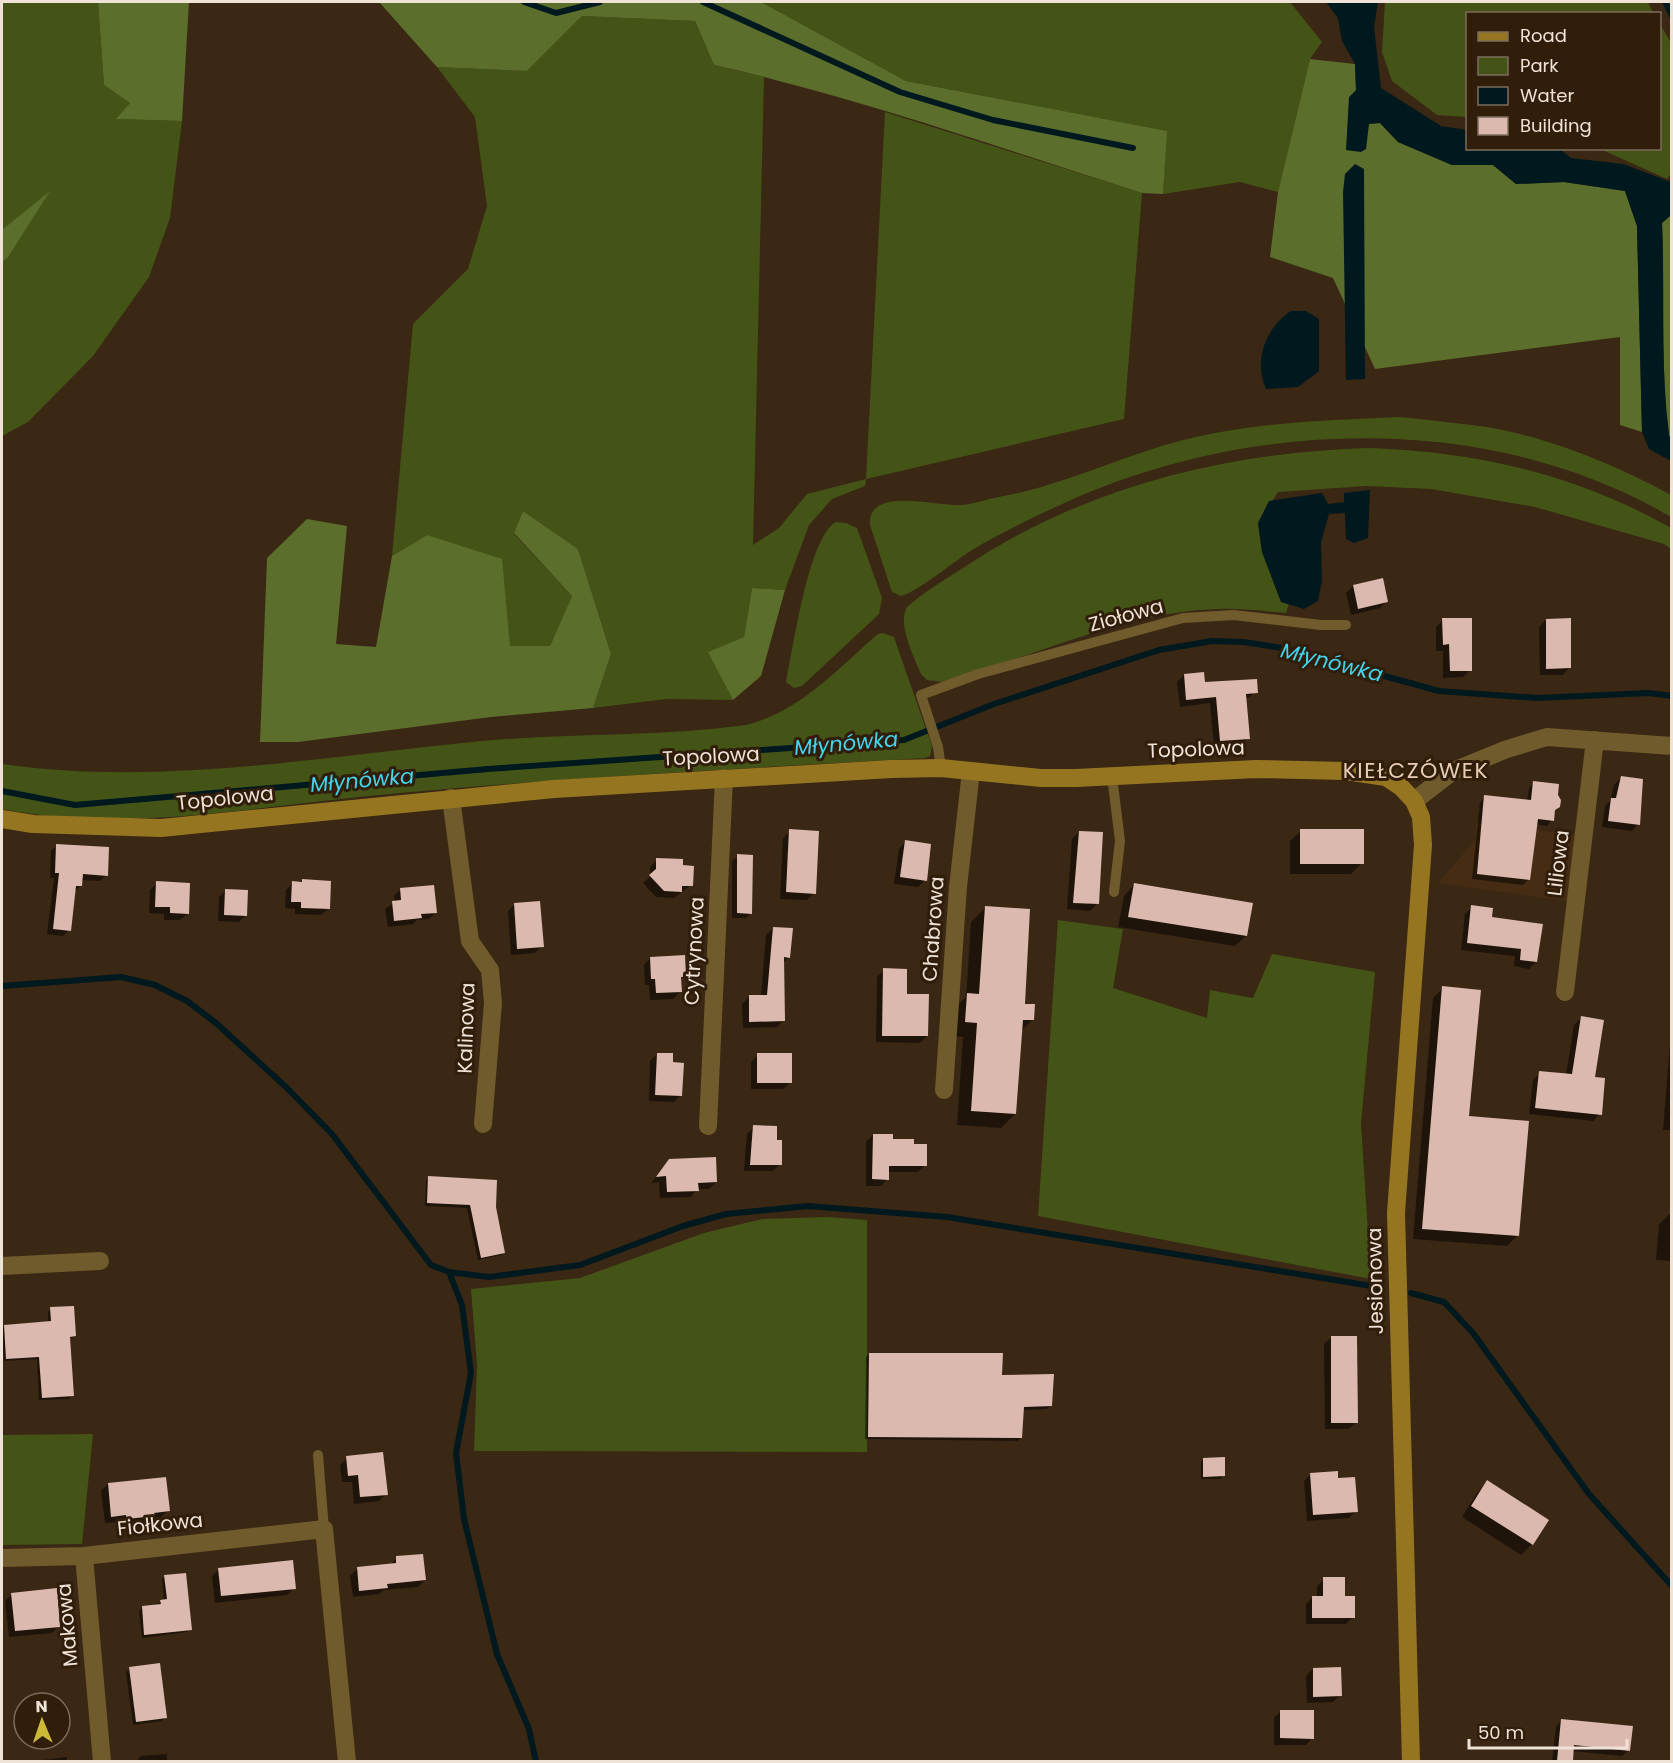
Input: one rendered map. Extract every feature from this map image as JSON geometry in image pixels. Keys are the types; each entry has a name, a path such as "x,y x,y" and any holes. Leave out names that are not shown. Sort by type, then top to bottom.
{"street":[{"path":"1414,801 1453,771 1507,749 1547,737 1671,746"},
{"name":"Liliowa","path":"1565,992 1595,740"},
{"name":"Topolowa","path":"2,819 33,824 161,828 451,798 724,778 941,768 1041,778 1204,770 1345,771 1386,777 1401,787 1414,801"},
{"name":"Chabrowa","path":"944,1090 958,887 971,771"},
{"name":"Cytrynowa","path":"708,1126 724,778"},
{"name":"Kalinowa","path":"451,798 470,941 490,970 493,1003 483,1124"},
{"name":"Jesionowa","path":"1411,1761 1396,1213 1423,845 1421,817 1414,801"},
{"path":"2,1266 100,1261"},
{"path":"324,1529 348,1761"},
{"name":"Fiołkowa","path":"2,1558 84,1556 324,1529"},
{"name":"Makowa","path":"84,1556 102,1761"}],"lane":[{"name":"Ziołowa","path":"941,768 938,747 921,695 978,674 1183,618 1234,615 1321,625 1346,625"},
{"path":"1112,776 1120,841 1114,892"},
{"path":"318,1455 324,1529"}],"shaded area":[{"path":"1476,822 1575,835 1567,901 1438,883 1475,840"}],"green space":[{"path":"2,2 98,2 104,85 130,103 117,119 182,121 170,218 149,277 93,356 28,422 2,436"},
{"path":"98,2 189,2 182,121 116,119 130,103 104,85"},
{"path":"379,2 761,2 906,81 1167,131 1163,194 1142,193 876,108 714,65 695,21 582,16 527,71 437,67"},
{"path":"761,2 1290,2 1322,42 1310,59 1278,192 1240,182 1163,194 1166,131 906,81"},
{"path":"1385,2 1648,2 1653,12 1466,12 1466,117 1437,115 1392,81 1382,52"},
{"path":"582,16 695,21 714,65 764,77 753,545 779,528 807,494 866,479 865,486 832,499 809,525 785,590 752,588 744,637 709,652 733,700 666,699 593,708 611,654 578,549 523,511 514,534 572,596 550,646 510,646 427,535 392,556 413,324 468,269 487,206 475,117 437,67 527,71"},
{"path":"1661,26 1671,43 1671,173 1667,179 1602,150 1661,150"},
{"path":"1310,59 1355,64 1356,90 1348,124 1380,123 1398,142 1452,165 1493,165 1516,184 1564,182 1625,191 1637,226 1642,432 1620,425 1620,337 1375,369 1333,278 1270,257 1278,192"},
{"path":"885,112 1142,193 1124,419 866,479"},
{"path":"50,191 8,257 2,262 2,230"},
{"path":"1671,215 1671,440 1666,409 1662,223"},
{"path":"1400,417 1487,427 1558,445 1628,473 1671,495 1671,517 1601,483 1528,459 1452,444 1374,438 1295,442 1218,453 1143,473 1071,500 1006,531 969,552 917,589 901,596 892,592 870,525 872,513 879,506 891,502 959,505 974,503 1049,485 1146,451 1196,437 1272,425"},
{"path":"1370,448 1410,450 1488,461 1562,480 1599,493 1671,528 1671,549 1664,544 1535,507 1431,489 1366,486 1278,492 1258,523 1262,552 1281,601 1289,604 1286,613 1226,609 1182,612 1112,627 942,682 927,680 921,674 905,631 904,614 907,607 934,586 1009,540 1107,495 1158,479 1210,466 1263,457"},
{"path":"523,511 578,549 611,654 593,708 491,717 298,742 260,742 267,558 307,519 347,526 336,644 376,647 392,556 427,535 502,559 510,646 550,646 572,596 514,533"},
{"path":"836,522 857,528 882,598 879,614 802,686 794,688 786,682 810,568 826,531"},
{"path":"752,588 785,590 761,676 733,700 708,652 744,637"},
{"path":"883,633 894,637 932,746 930,756 925,758 531,782 151,818 101,819 51,816 2,809 2,764 62,770 182,771 302,761 482,741 713,729 746,725 766,719 801,700 878,634"},
{"path":"1058,920 1123,929 1113,988 1207,1018 1210,990 1253,998 1272,954 1375,972 1361,1123 1371,1279 1038,1216"},
{"path":"828,1217 867,1220 867,1452 474,1451 477,1365 471,1289 580,1278 704,1233 762,1219"},
{"path":"93,1434 82,1544 2,1545 2,1435"}],"water":[{"path":"1326,2 1378,2 1374,27 1381,88 1441,126 1466,130 1466,150 1561,150 1571,158 1623,164 1671,182 1671,215 1662,223 1666,409 1671,440 1671,461 1649,449 1642,432 1637,226 1625,191 1564,182 1516,184 1493,165 1452,165 1398,142 1380,123 1369,124 1366,149 1361,152 1346,150 1349,97 1356,90 1355,64 1342,41 1338,18"},
{"path":"1355,164 1364,169 1365,379 1346,380 1343,192 1345,174"},
{"path":"1291,311 1306,311 1319,319 1319,371 1298,387 1266,389 1261,367 1264,346 1275,326"},
{"path":"1370,490 1368,538 1354,543 1346,539 1345,513 1329,514 1321,542 1322,581 1318,601 1304,609 1281,602 1262,552 1258,523 1269,501 1322,493 1328,504 1344,502 1344,493"}],"building":[{"path":"1383,578 1388,602 1358,609 1353,585"},
{"path":"1442,618 1472,618 1472,671 1450,671 1449,644 1443,645"},
{"path":"1571,618 1571,668 1546,669 1546,619"},
{"path":"1204,672 1205,682 1257,679 1258,693 1246,694 1250,739 1220,741 1216,697 1186,700 1184,674"},
{"path":"1621,776 1643,779 1640,825 1608,821 1611,798 1616,798"},
{"path":"1533,781 1559,784 1558,795 1561,800 1560,807 1555,810 1554,821 1538,819 1530,880 1477,874 1484,795 1531,800"},
{"path":"789,829 819,831 816,894 786,892"},
{"path":"1300,829 1364,829 1364,864 1300,864"},
{"path":"1079,831 1103,832 1099,904 1073,903"},
{"path":"905,840 931,844 927,881 900,877"},
{"path":"56,844 109,847 108,876 83,874 82,886 76,886 71,931 53,929 59,873 55,873"},
{"path":"737,854 753,855 752,914 737,913"},
{"path":"656,858 683,859 683,865 694,866 693,886 682,886 682,892 664,891 649,875 656,869"},
{"path":"302,879 331,881 330,909 301,908 301,902 291,902 292,881 302,882"},
{"path":"156,881 190,883 189,914 170,913 170,907 155,907"},
{"path":"1134,883 1253,903 1247,936 1128,917"},
{"path":"434,885 437,913 421,914 422,918 394,921 392,901 401,900 400,888"},
{"path":"225,889 248,890 247,916 224,915"},
{"path":"540,901 544,947 517,949 514,903"},
{"path":"1471,905 1493,908 1492,917 1543,924 1537,962 1520,960 1521,949 1467,943"},
{"path":"985,906 1030,909 1025,1004 1035,1004 1034,1020 1023,1020 1016,1114 971,1111 977,1023 965,1022 967,993 979,994"},
{"path":"773,927 793,928 790,958 784,957 785,1021 749,1022 749,995 767,995"},
{"path":"685,955 686,977 681,977 682,992 656,993 655,979 651,979 650,957"},
{"path":"883,968 907,969 907,994 929,994 928,1036 882,1036"},
{"path":"1442,986 1481,990 1469,1116 1529,1121 1519,1236 1422,1229"},
{"path":"1581,1016 1604,1020 1595,1077 1605,1078 1602,1115 1535,1108 1539,1071 1572,1074"},
{"path":"657,1053 673,1053 673,1062 684,1063 682,1096 655,1095"},
{"path":"757,1053 792,1053 792,1083 757,1083"},
{"path":"753,1125 777,1126 777,1140 782,1140 782,1165 750,1165"},
{"path":"873,1134 893,1134 893,1139 914,1139 914,1144 927,1144 927,1166 889,1166 889,1180 872,1179"},
{"path":"716,1157 717,1182 698,1183 699,1191 667,1192 666,1176 656,1177 669,1159"},
{"path":"428,1176 497,1180 496,1207 505,1253 481,1258 470,1205 427,1203"},
{"path":"74,1306 76,1336 70,1337 74,1396 42,1398 39,1357 6,1359 4,1325 51,1321 50,1307"},
{"path":"1331,1336 1357,1336 1358,1423 1331,1423"},
{"path":"869,1353 1003,1353 1002,1375 1054,1374 1052,1406 1024,1407 1022,1438 868,1437"},
{"path":"383,1452 388,1495 360,1497 358,1475 348,1476 346,1456"},
{"path":"1225,1457 1225,1476 1203,1477 1203,1458"},
{"path":"1338,1471 1338,1478 1355,1477 1358,1512 1313,1515 1310,1473"},
{"path":"166,1477 170,1511 154,1513 155,1516 127,1519 126,1515 111,1517 108,1483"},
{"path":"1487,1480 1549,1520 1533,1545 1471,1506"},
{"path":"423,1554 426,1580 387,1584 388,1588 359,1591 357,1567 396,1563 396,1556"},
{"path":"293,1560 296,1589 221,1596 218,1568"},
{"path":"186,1573 192,1630 144,1635 142,1606 161,1604 160,1600 167,1599 164,1575"},
{"path":"1323,1577 1345,1577 1345,1596 1355,1596 1355,1618 1312,1618 1312,1596 1323,1596"},
{"path":"57,1588 60,1627 15,1631 11,1593"},
{"path":"160,1663 167,1718 136,1722 129,1667"},
{"path":"1341,1667 1342,1696 1313,1697 1313,1668"},
{"path":"1280,1710 1314,1710 1314,1739 1280,1738"},
{"path":"1561,1719 1633,1726 1630,1751 1574,1745 1573,1761 1557,1761"}],"waterway":[{"path":"524,2 556,13 600,2"},
{"path":"703,2 900,92 993,120 1133,148"},
{"path":"1665,2 1672,16"},
{"name":"Młynówka","path":"2,791 75,805 488,769 904,740 994,704 1159,650 1212,641 1244,642 1282,648 1439,691 1537,698 1649,693 1672,696"},
{"path":"2,986 121,977 155,985 187,1001 216,1023 287,1088 332,1134 431,1265 449,1272 489,1277 580,1265 683,1226 726,1214 808,1206 947,1217 1378,1287"},
{"path":"449,1272 462,1305 471,1373 456,1453 464,1519 497,1654 529,1729 536,1762"},
{"path":"1411,1293 1444,1302 1473,1333 1589,1494 1672,1586"}],"district":[{"name":"KIEŁCZÓWEK","path":"1416,770"}]}
